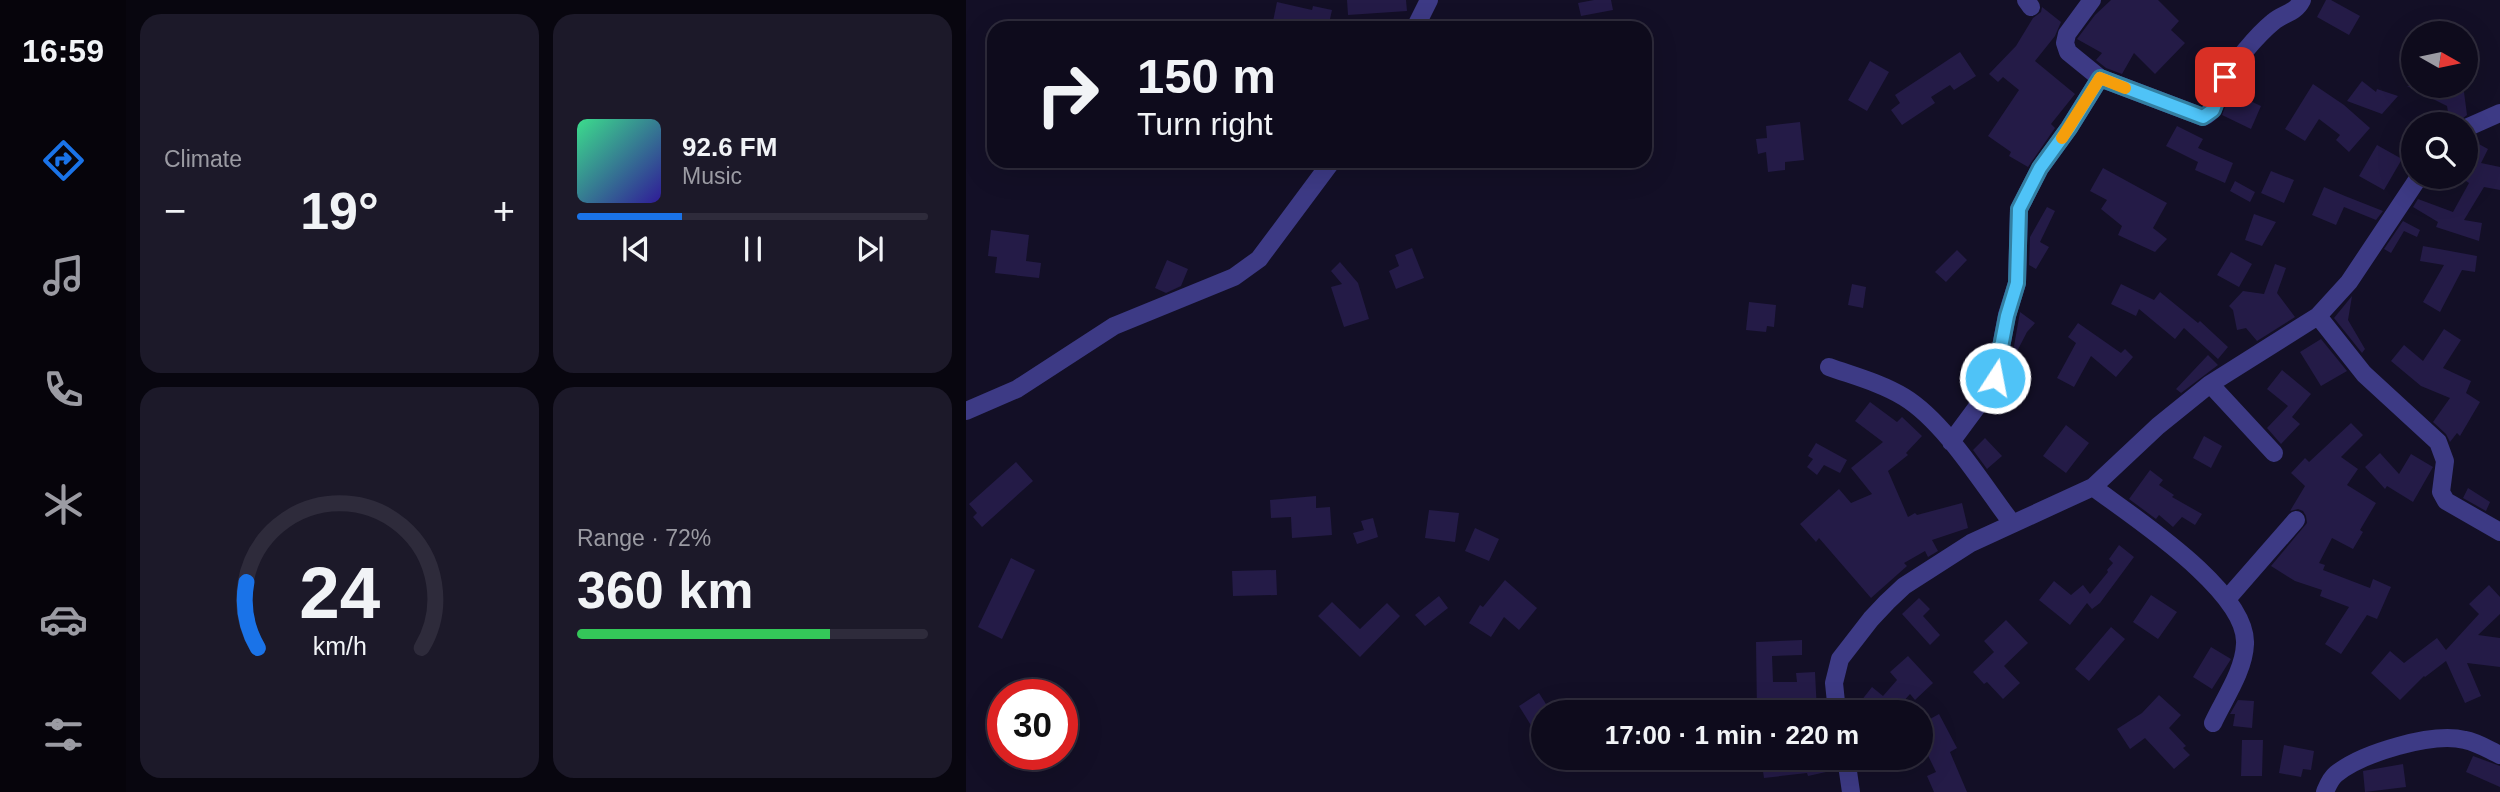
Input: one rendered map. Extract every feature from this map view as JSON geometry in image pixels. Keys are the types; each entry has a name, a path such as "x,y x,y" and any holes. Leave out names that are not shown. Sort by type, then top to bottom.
{"street":[{"path":"1418,21 1429,0"},
{"path":"2092,0 2067,34 2065,43 2068,52 2100,78 2196,116 2207,116 2213,110 2225,77 2260,34 2274,20 2298,8 2302,0"},
{"path":"1951,442 1991,388 1995,378 2007,316 2017,283 2020,242 2018,215 2021,204 2040,168 2100,78"},
{"path":"2478,123 2500,113"},
{"path":"966,411 1017,389 1114,326 1197,293 1245,270 1259,259 1327,168"},
{"path":"1836,700 1834,683 1840,659 1871,619 1904,586 1972,543 2093,487 2158,426 2210,384 2318,316 2349,282 2411,189"},
{"path":"2318,316 2364,374 2438,442 2445,461 2441,492 2446,501 2500,532"},
{"path":"1829,367 1887,387 1906,398 1951,442 2012,523"},
{"path":"2210,384 2274,453"},
{"path":"2093,487 2173,548 2219,589 2245,629 2245,647 2240,666 2213,723"},
{"path":"2227,599 2296,520"},
{"path":"2325,792 2330,779 2338,772 2382,751 2419,740 2466,740 2500,755"},
{"path":"1848,770 1851,792"}],"building":[{"path":"1347,0 1406,0 1407,11 1348,15"},
{"path":"1611,0 1613,10 1581,16 1578,3"},
{"path":"2111,0 2158,0 2179,21 2171,30 2185,43 2155,74 2134,53 2122,74 2106,68 2096,60 2102,53 2077,39 2095,15"},
{"path":"2326,0 2331,0 2360,16 2349,35 2317,17"},
{"path":"1277,2 1312,10 1313,6 1332,10 1330,21 1273,21"},
{"path":"2042,7 2061,22 2055,36 2035,61 2075,94 2051,124 2055,128 2028,167 2009,156 2011,152 1988,136 2019,90 2003,77 1998,82 1989,74 2016,46"},
{"path":"1960,52 1976,76 1954,90 1950,85 1931,97 1935,103 1902,125 1891,110 1900,103 1895,95"},
{"path":"1870,61 1889,72 1867,111 1848,100"},
{"path":"2362,81 2376,92 2377,89 2398,96 2382,114 2347,101"},
{"path":"2313,84 2344,105 2370,128 2349,152 2336,140 2340,135 2319,119 2305,141 2285,129"},
{"path":"2231,92 2261,106 2251,129 2222,115"},
{"path":"2431,98 2465,98 2467,112 2448,112 2447,106"},
{"path":"1800,122 1804,160 1785,162 1785,170 1768,172 1766,152 1758,154 1756,139 1767,138 1766,126"},
{"path":"2177,126 2203,139 2198,148 2233,163 2225,183 2195,170 2198,162 2166,146"},
{"path":"2478,144 2488,149 2481,163 2500,167 2500,190 2484,187 2464,220 2482,223 2479,241 2436,227 2438,222 2413,207 2418,199 2453,212 2466,189 2478,189"},
{"path":"2377,145 2401,158 2384,190 2359,176"},
{"path":"2103,168 2167,203 2153,228 2167,239 2155,252 2118,235 2122,226 2101,209 2107,200 2090,191"},
{"path":"2271,171 2294,180 2284,203 2261,193"},
{"path":"2235,181 2255,192 2250,202 2230,191"},
{"path":"2324,187 2383,211 2376,220 2344,207 2336,225 2312,215"},
{"path":"2047,207 2055,211 2040,242 2049,247 2036,269 2029,265 2030,237"},
{"path":"2254,214 2276,222 2262,246 2245,240"},
{"path":"2403,221 2420,230 2417,237 2404,231 2391,253 2384,249"},
{"path":"991,230 1029,235 1026,261 1041,263 1039,278 995,273 997,257 988,256"},
{"path":"2423,246 2477,256 2475,272 2462,270 2440,312 2423,302 2444,265 2420,261"},
{"path":"1412,248 1424,278 1396,289 1389,271 1399,266 1395,255"},
{"path":"1957,250 1967,260 1946,282 1935,272"},
{"path":"2231,252 2252,264 2239,287 2217,275"},
{"path":"1167,260 1188,269 1181,286 1166,293 1155,288"},
{"path":"1340,262 1358,283 1369,319 1344,327 1331,287 1342,284 1331,271"},
{"path":"2275,264 2286,268 2277,293 2295,317 2257,341 2246,328 2237,330 2233,310 2229,306 2243,291 2264,294"},
{"path":"1852,284 1866,287 1863,308 1848,305"},
{"path":"2121,284 2154,300 2160,292 2198,323 2200,321 2228,347 2218,359 2184,328 2175,339 2139,309 2136,316 2111,304"},
{"path":"2352,296 2348,320 2365,349 2362,353 2334,318"},
{"path":"1749,302 1776,305 1774,327 1767,326 1766,332 1746,330"},
{"path":"2020,312 2035,323 2027,332 2011,363"},
{"path":"2078,323 2121,353 2125,349 2133,357 2116,377 2091,356 2074,387 2057,378 2076,343 2068,337"},
{"path":"2444,329 2461,340 2443,368 2471,381 2466,393 2480,402 2460,436 2457,433 2450,442 2446,434 2433,422 2450,398 2421,386 2391,361 2404,345 2423,361"},
{"path":"2321,339 2347,371 2321,386 2300,352"},
{"path":"2208,355 2218,365 2181,393 2176,389"},
{"path":"2282,370 2311,394 2292,417 2300,424 2281,444 2267,428 2288,406 2267,389"},
{"path":"1870,402 1897,422 1902,417 1922,436 1906,453 1908,455 1888,471 1908,517 1915,513 1917,515 1962,503 1968,528 1932,540 1938,551 1928,557 1925,551 1904,563 1907,566 1871,598 1819,538 1816,542 1800,524 1839,489 1851,503 1872,494 1851,468 1883,442 1855,421"},
{"path":"2351,423 2363,435 2341,457 2358,469 2347,485 2376,503 2360,530 2363,532 2353,549 2332,538 2319,563 2325,565 2323,570 2370,588 2373,579 2391,587 2377,619 2367,615 2341,654 2325,644 2349,607 2320,596 2322,590 2295,581 2271,566 2307,523 2303,511 2290,511 2305,486 2291,473 2305,458 2309,462"},
{"path":"2066,425 2089,443 2066,473 2043,456"},
{"path":"2204,436 2222,446 2211,468 2193,458"},
{"path":"1985,438 2002,456 1987,469 1973,450"},
{"path":"1816,443 1847,460 1840,473 1824,465 1817,475 1807,467 1813,459 1808,456"},
{"path":"2380,453 2399,474 2411,454 2433,467 2413,502 2387,486 2385,489 2365,467"},
{"path":"1016,462 1033,481 982,527 973,517 977,513 969,504"},
{"path":"2150,470 2163,480 2159,485 2174,495 2172,497 2202,514 2195,525 2182,517 2173,527 2159,515 2156,519 2129,499"},
{"path":"2468,488 2490,502 2486,511 2463,498"},
{"path":"1316,496 1316,508 1330,507 1332,535 1292,538 1291,517 1271,518 1270,500"},
{"path":"1429,510 1459,513 1455,542 1425,538"},
{"path":"1373,518 1378,537 1357,544 1353,533 1364,530 1361,521"},
{"path":"1475,528 1499,539 1489,561 1465,551"},
{"path":"2119,545 2134,557 2100,603 2092,609 2087,603 2070,625 2039,600 2054,581 2071,595 2083,585 2090,594 2108,572 2113,563 2109,559"},
{"path":"1011,558 1035,570 1002,639 978,627"},
{"path":"1276,570 1277,595 1233,596 1232,571"},
{"path":"1505,580 1537,608 1519,630 1504,617 1491,637 1469,623 1480,605 1483,607"},
{"path":"2489,585 2500,597 2500,614 2478,635 2500,638 2500,667 2467,663 2481,696 2465,703 2446,661 2424,676 2400,700 2371,673 2390,651 2404,663 2437,638 2446,650 2479,614 2469,604"},
{"path":"2151,595 2177,612 2158,639 2133,622"},
{"path":"1439,596 1448,608 1425,626 1415,615"},
{"path":"1919,598 1930,609 1923,616 1940,635 1930,645 1902,614"},
{"path":"1332,602 1360,629 1387,603 1400,616 1360,657 1318,616"},
{"path":"2006,620 2028,643 2004,666 2020,683 2003,699 1973,672 1994,652 1984,641"},
{"path":"2111,627 2125,639 2089,681 2075,669"},
{"path":"1802,640 1802,655 1772,656 1773,682 1797,682 1796,673 1815,672 1816,700 1757,700 1756,642"},
{"path":"2211,647 2231,659 2212,689 2193,677"},
{"path":"1908,656 1933,683 1915,700 1910,694 1905,700 1862,700 1872,687 1883,696 1897,680 1890,672"},
{"path":"1539,693 1543,700 1531,700 1531,725 1519,706"},
{"path":"2159,695 2181,715 2169,728 2186,746 2183,748 2190,755 2174,769 2145,738 2130,749 2117,729 2142,713"},
{"path":"2238,700 2254,701 2252,728 2233,726 2235,714 2230,714"},
{"path":"1939,714 1957,748 1950,752 1967,792 1934,792 1927,776 1936,772 1933,766 1933,717"},
{"path":"2242,740 2263,740 2262,776 2241,776"},
{"path":"2284,745 2314,751 2311,770 2303,769 2301,777 2279,773"},
{"path":"2473,756 2500,766 2500,787 2466,772"},
{"path":"2403,764 2406,787 2365,792 2363,771"},
{"path":"1763,770 1826,772 1808,776 1807,773 1764,778"}],"slow traffic":[{"path":"2062,138 2100,78 2125,88"}],"route":[{"path":"1995,378 2007,316 2017,283 2019,209 2040,168 2100,78 2203,117 2213,110 2225,77"}]}
